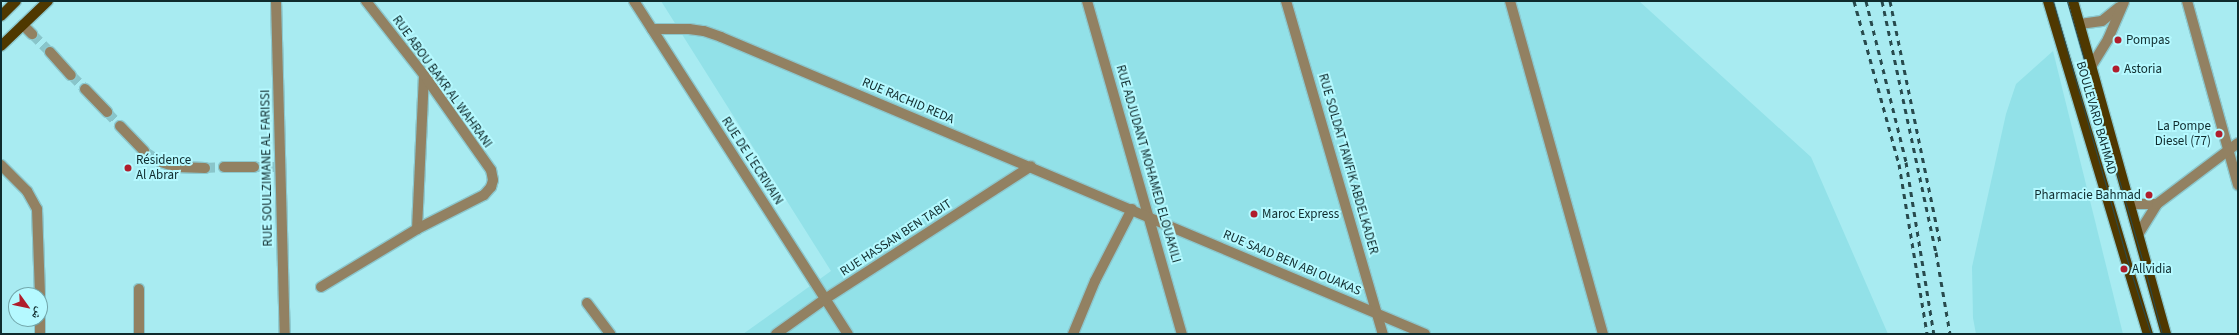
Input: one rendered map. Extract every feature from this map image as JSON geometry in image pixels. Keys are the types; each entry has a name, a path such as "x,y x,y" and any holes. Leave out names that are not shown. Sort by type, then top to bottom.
{"main road":[{"path":"1,16 16,1"},
{"path":"1,46 48,1"},
{"name":"BOULEVARD BAHMAD","path":"2048,1 2148,334"},
{"name":"BOULEVARD BAHMAD","path":"2073,1 2139,232 2166,334"}],"street":[{"name":"RUE SOULZIMANE AL FARISSI","path":"276,1 278,167 285,334"},
{"name":"RUE ABOU BAKR AL WAHRANI","path":"366,1 424,75 491,170 493,180 491,187 484,195 417,228"},
{"name":"RUE DE L'ECRIVAIN","path":"634,1 848,334"},
{"name":"RUE ADJUDANT MOHAMED ELOUAKILI","path":"1087,1 1182,334"},
{"name":"RUE SOLDAT TAWFIK ABDELKADER","path":"1286,1 1383,334"},
{"path":"1510,1 1603,334"},
{"path":"2080,24 2106,19 2125,1"},
{"path":"2092,66 2105,44 2125,1"},
{"path":"2187,1 2238,185"},
{"path":"23,25 32,34"},
{"name":"RUE RACHID REDA","path":"652,29 689,29 704,31 721,36 1149,217"},
{"path":"50,52 71,75"},
{"path":"321,287 417,228 424,75"},
{"path":"85,89 107,112"},
{"path":"120,126 144,151"},
{"path":"2139,232 2158,204 2238,143"},
{"path":"161,162 176,166 205,168"},
{"path":"1,165 27,191 38,209 40,287"},
{"name":"RUE HASSAN BEN TABIT","path":"776,334 825,299 1030,166"},
{"path":"224,167 254,167"},
{"path":"2131,204 2158,204"},
{"path":"1073,334 1095,280 1132,209"},
{"name":"RUE SAAD BEN ABI OUAKAS","path":"1149,217 1378,313 1424,334"},
{"path":"139,289 139,334"},
{"path":"587,303 610,334"}],"shaded area":[{"path":"661,1 1639,1 1811,157 1888,334 743,334 831,271"},
{"path":"2053,51 2123,334 1976,334 1973,318 1972,267 2006,114 2016,84"}],"tunnel":[{"path":"32,34 50,52"},
{"path":"71,75 85,89"},
{"path":"107,112 120,126"},
{"path":"144,151 161,162"},
{"path":"205,168 224,167"},
{"path":"254,167 276,167"}],"tram line":[{"path":"2053,1 2129,266 2151,334"},
{"path":"2067,1 2144,266 2162,334"}],"railway":[{"path":"1854,1 1899,164 1927,334"},
{"path":"1866,1 1906,162 1934,334"},
{"path":"1882,1 1936,252 1950,334"},
{"path":"1890,1 1940,243"}],"place":[{"name":"Pompas","path":"2118,40"},
{"name":"Astoria","path":"2116,69"},
{"name":"La Pompe Diesel (77)","path":"2219,134"},
{"name":"Résidence Al Abrar","path":"128,168"},
{"name":"Pharmacie Bahmad","path":"2149,195"},
{"name":"Maroc Express","path":"1254,214"},
{"name":"Allvidia","path":"2124,269"}]}
